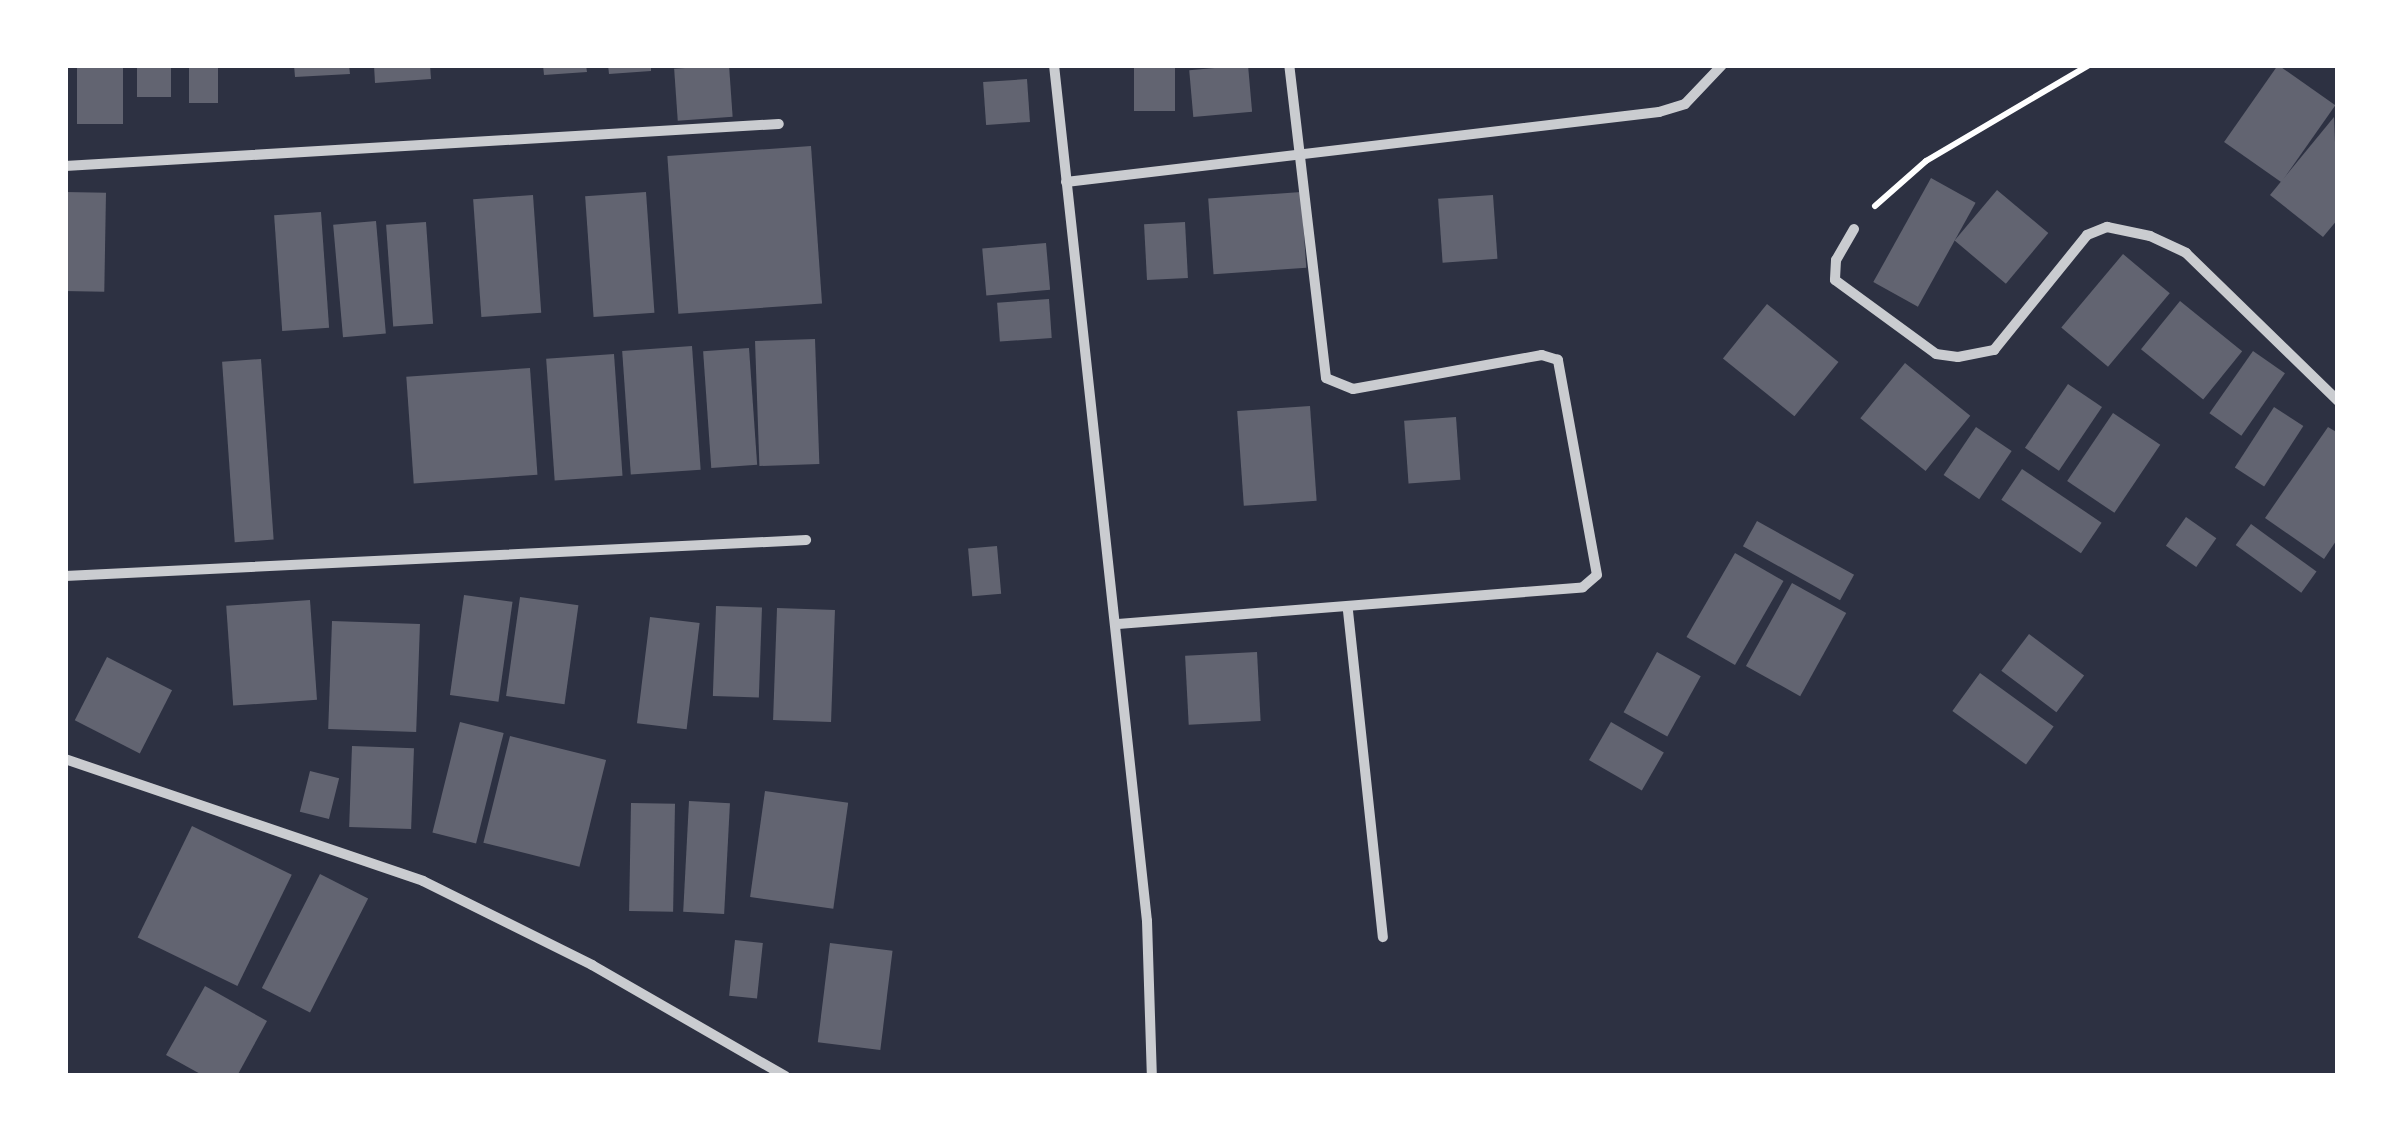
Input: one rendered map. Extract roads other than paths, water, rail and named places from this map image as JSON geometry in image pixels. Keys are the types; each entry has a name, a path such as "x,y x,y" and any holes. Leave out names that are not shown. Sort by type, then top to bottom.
{"street":[{"path":"1054,65 1118,624 1147,921 1152,1076"},
{"path":"1118,624 1348,610 1583,588 1596,575 1565,368 1558,360 1542,356 1353,389 1326,378 1304,155 1289,65"},
{"path":"1066,182 1659,112 1686,104 1722,65"},
{"path":"65,166 778,124"},
{"path":"1854,229 1836,260 1835,280 1936,354 1958,357 1994,350 2087,236 2106,227 2150,236 2186,253 2338,401"},
{"path":"65,576 806,540"},
{"path":"1348,610 1384,937"},
{"path":"65,759 424,881 592,965 786,1076"}]}
